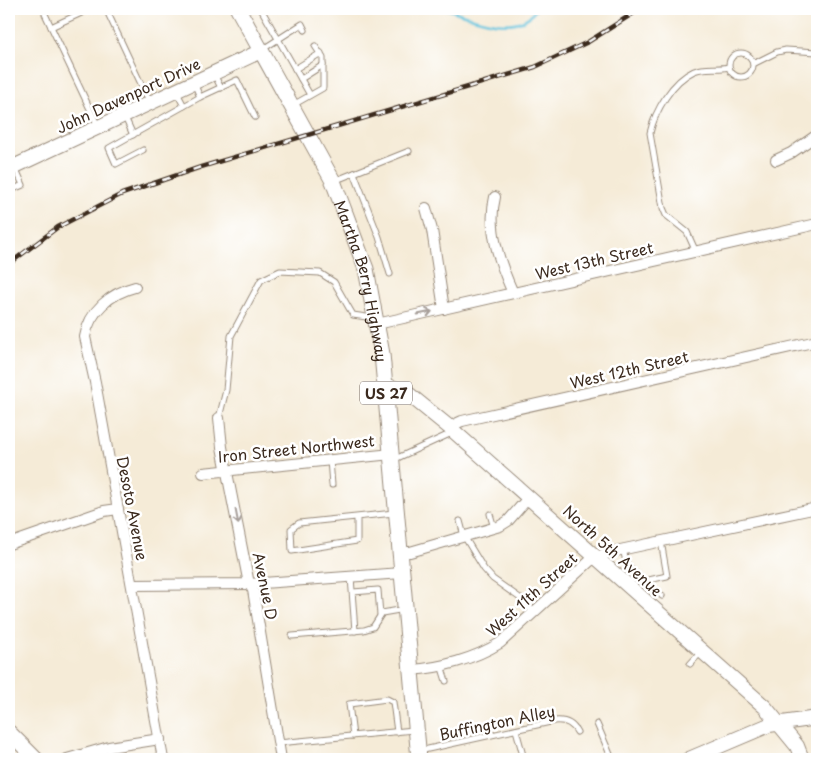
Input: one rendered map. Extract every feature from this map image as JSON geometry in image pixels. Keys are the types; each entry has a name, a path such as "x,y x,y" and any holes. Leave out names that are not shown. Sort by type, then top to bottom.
{"main road":[{"name":"Martha Berry Highway","path":"238,9 333,181 361,252 377,321 385,384 419,756"}],"street":[{"name":"John Davenport Drive","path":"12,168 261,51"},
{"path":"776,160 791,153 817,135"},
{"path":"495,197 492,215 493,238 513,293"},
{"path":"426,208 432,230 444,309"},
{"name":"West 13th Street","path":"377,321 444,309 817,224"},
{"name":"Desoto Avenue","path":"135,287 120,291 110,297 97,311 84,337 118,509 163,759"},
{"name":"West 12th Street","path":"451,430 462,421 817,341"},
{"name":"North 5th Avenue","path":"385,384 406,392 451,430 765,707 797,746 802,759"},
{"name":"Avenue D","path":"219,418 222,447 250,584 253,590 281,759"},
{"name":"Iron Street Northwest","path":"203,473 330,460 392,457"},
{"path":"401,552 410,552 494,528 508,521 528,497"},
{"name":"West 11th Street","path":"410,670 441,665 486,652 500,643 590,561 597,557 624,549 817,508"},
{"path":"9,544 104,511 118,509"},
{"path":"132,585 250,584 402,573"},
{"path":"689,759 704,756 769,725 817,718"},
{"path":"9,732 36,759"},
{"path":"67,759 109,747 160,738"}],"lane":[{"path":"51,27 90,9"},
{"path":"106,9 150,103"},
{"path":"261,9 310,95"},
{"path":"45,14 99,127"},
{"path":"261,51 278,38 302,24 305,30"},
{"path":"292,106 323,88 323,65 321,54 316,46"},
{"path":"753,64 750,57 742,53 731,58 729,67 732,73 740,77 749,74 753,64 777,52 786,50 817,52"},
{"path":"295,68 321,54"},
{"path":"301,79 323,65"},
{"path":"696,252 687,232 666,215 663,208 650,133 652,122 665,100 681,80 700,69 729,67"},
{"path":"214,73 220,88"},
{"path":"143,150 116,164 109,148 200,97 237,80 255,117"},
{"path":"193,82 200,97"},
{"path":"176,90 184,106"},
{"path":"124,115 133,135"},
{"path":"333,181 409,151"},
{"path":"9,191 23,184 12,168"},
{"path":"354,173 379,237 390,274"},
{"path":"219,418 226,390 231,336 257,286 267,276 289,271 320,273 334,282 353,314 377,321"},
{"path":"392,457 451,430"},
{"path":"330,460 332,486"},
{"path":"357,517 358,541 292,551 290,534 295,525 357,517 397,513"},
{"path":"490,514 494,528"},
{"path":"460,521 464,536 473,553 493,578 514,593 534,612"},
{"path":"644,581 667,576 660,541"},
{"path":"624,549 627,566 662,596"},
{"path":"352,576 355,631"},
{"path":"292,636 355,631 374,626 380,615 378,590 352,592"},
{"path":"380,615 405,609"},
{"path":"690,664 702,651"},
{"path":"441,665 446,681"},
{"path":"353,736 349,704 387,699 393,702 397,732"},
{"name":"Buffington Alley","path":"403,759 558,720 574,726 577,732"},
{"path":"597,724 612,759"},
{"path":"278,743 417,730"},
{"path":"516,730 524,759"}],"waterway":[{"path":"447,9 481,20 506,24 528,18 536,9"}],"railway":[{"path":"9,264 58,227 122,194 201,167 535,67 588,42 640,9"}]}
